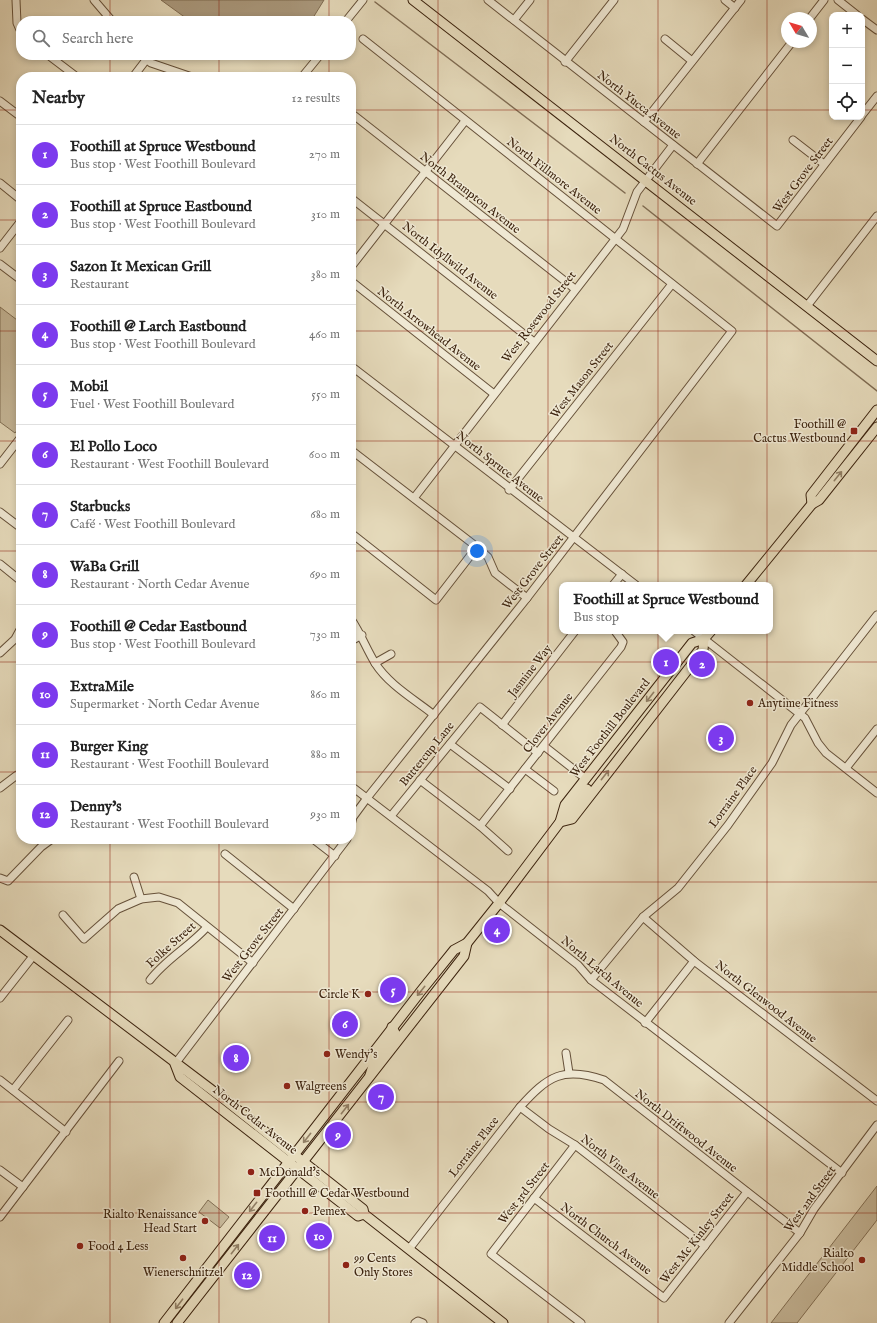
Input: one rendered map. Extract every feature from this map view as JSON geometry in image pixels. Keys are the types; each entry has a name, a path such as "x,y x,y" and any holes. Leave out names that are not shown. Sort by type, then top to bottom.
{"main road":[{"name":"North Cactus Avenue","path":"413,0 877,361"},
{"path":"812,504 811,495 877,410"},
{"path":"748,582 812,504 819,500 877,428"},
{"name":"West Foothill Boulevard","path":"164,1323 447,958 454,950 467,943 499,903 560,822 565,806 692,643 704,639 708,634"},
{"name":"West Foothill Boulevard","path":"560,822 572,819 703,650 704,639"},
{"name":"North Cedar Avenue","path":"0,930 175,1064 225,1100 291,1158"},
{"name":"West Foothill Boulevard","path":"176,1323 419,1015 464,956 467,943"},
{"path":"419,1015 421,1004 450,964 447,958"},
{"path":"370,1078 373,1063 392,1039 394,1033 392,1027"},
{"name":"North Cedar Avenue","path":"175,1064 180,1076 301,1166 363,1209 364,1214 503,1323"},
{"path":"194,1087 202,1089 220,1103 225,1100"}],"street":[{"path":"16,0 17,16"},
{"path":"94,0 108,16"},
{"path":"350,16 363,0"},
{"name":"North Yucca Avenue","path":"488,0 777,226"},
{"path":"514,20 530,0"},
{"path":"566,62 614,0"},
{"path":"725,0 735,8"},
{"path":"644,122 741,0"},
{"path":"815,12 824,0"},
{"path":"838,0 853,12"},
{"path":"865,21 877,30"},
{"name":"North Fillmore Avenue","path":"363,39 732,331"},
{"path":"665,40 692,61"},
{"path":"697,164 787,48"},
{"path":"55,60 70,72"},
{"path":"136,72 142,60"},
{"path":"150,60 180,72"},
{"path":"306,72 316,60"},
{"name":"West Grove Street","path":"865,106 877,96"},
{"path":"0,101 16,113"},
{"name":"North Brampton Avenue","path":"356,118 575,290"},
{"name":"West Grove Street","path":"777,226 858,120"},
{"path":"356,261 465,121"},
{"path":"793,140 824,164"},
{"name":"West Rosewood Street","path":"414,498 615,238 627,221 634,197 645,180 673,145"},
{"path":"0,183 16,196"},
{"name":"North Idyllwild Avenue","path":"356,202 534,342"},
{"path":"807,306 877,216"},
{"path":"0,248 16,227"},
{"path":"0,264 16,276"},
{"name":"West Mason Street","path":"509,490 672,284"},
{"name":"North Arrowhead Avenue","path":"356,285 494,394"},
{"name":"West Grove Street","path":"356,814 367,798 527,598 732,331"},
{"name":"North Spruce Avenue","path":"356,370 509,490 574,537 632,582"},
{"path":"0,464 16,443"},
{"path":"356,454 477,547 488,557 495,573 527,598"},
{"path":"0,512 16,524"},
{"path":"356,537 436,600 477,547"},
{"path":"0,564 16,577"},
{"path":"615,582 622,574"},
{"name":"Lorraine Place","path":"591,980 643,917 678,888 728,825 771,764 791,725 877,615"},
{"path":"356,626 362,635 375,663 390,680 434,715"},
{"name":"Jasmine Way","path":"502,725 573,634"},
{"name":"Clover Avenue","path":"480,826 621,647 623,642 617,634"},
{"path":"698,634 800,714 809,723 821,748 877,793"},
{"path":"356,638 362,635"},
{"path":"0,653 16,638"},
{"path":"375,663 391,654"},
{"name":"Buttercup Lane","path":"391,816 480,707 502,725"},
{"path":"502,725 538,753"},
{"path":"846,768 877,729"},
{"path":"450,744 510,789"},
{"path":"544,746 586,779"},
{"path":"525,770 554,791"},
{"path":"0,788 16,775"},
{"path":"420,780 480,826 508,851"},
{"name":"North Larch Avenue","path":"356,790 488,891 499,903 578,965 591,980 842,1173"},
{"path":"0,878 8,881 45,844"},
{"path":"320,844 336,856"},
{"name":"West Grove Street","path":"175,1064 344,844"},
{"path":"225,854 294,909"},
{"path":"134,877 141,899"},
{"path":"63,915 84,939 118,910 141,899 159,897 178,903 253,963"},
{"name":"North Glenwood Avenue","path":"643,917 694,961 877,1101"},
{"name":"Folke Street","path":"150,980 158,969 195,940 207,927"},
{"path":"0,998 34,955"},
{"path":"646,1023 694,961"},
{"path":"13,1090 68,1020"},
{"path":"566,1052 569,1073"},
{"path":"0,1217 119,1062"},
{"name":"Lorraine Place","path":"409,1249 536,1088 549,1080 569,1073"},
{"name":"North Driftwood Avenue","path":"569,1073 587,1074 604,1080 800,1233"},
{"path":"0,1080 66,1132"},
{"name":"North Vine Avenue","path":"520,1107 549,1129 575,1145 705,1246"},
{"name":"West 2nd Street","path":"730,1323 800,1233 814,1209 877,1125"},
{"name":"West 3rd Street","path":"575,1145 491,1254 581,1323"},
{"path":"0,1170 23,1187"},
{"name":"West Mc Kinley Street","path":"664,1298 747,1192"},
{"name":"North Church Avenue","path":"534,1198 664,1298"}],"shaded area":[{"path":"161,0 324,0 314,16 183,16"},
{"path":"0,307 16,319 16,432 15,433 0,422"},
{"path":"877,1186 877,1220 797,1323 771,1323"},
{"path":"208,1200 229,1217 220,1228 199,1212"}],"waterway":[{"path":"375,2 625,193"},
{"path":"643,206 877,391"}],"place":[{"name":"Foothill @ Cactus Westbound","path":"854,431"},
{"name":"Foothill at Spruce Westbound","path":"666,662"},
{"name":"Foothill at Spruce Eastbound","path":"702,664"},
{"name":"Anytime Fitness","path":"750,703"},
{"name":"Sazon It Mexican Grill","path":"721,738"},
{"name":"Foothill @ Larch Eastbound","path":"497,930"},
{"name":"Mobil","path":"393,990"},
{"name":"Circle K","path":"368,994"},
{"name":"El Pollo Loco","path":"345,1024"},
{"name":"Wendy's","path":"327,1054"},
{"name":"WaBa Grill","path":"236,1058"},
{"name":"Walgreens","path":"287,1086"},
{"name":"Starbucks","path":"381,1097"},
{"name":"Foothill @ Cedar Eastbound","path":"338,1135"},
{"name":"McDonald's","path":"251,1172"},
{"name":"Foothill @ Cedar Westbound","path":"257,1193"},
{"name":"Pemex","path":"305,1211"},
{"name":"Rialto Renaissance Head Start","path":"205,1221"},
{"name":"ExtraMile","path":"319,1236"},
{"name":"Burger King","path":"272,1238"},
{"name":"Food 4 Less","path":"80,1246"},
{"name":"Wienerschnitzel","path":"183,1258"},
{"name":"Rialto Middle School","path":"862,1260"},
{"name":"99 Cents Only Stores","path":"346,1265"},
{"name":"Denny's","path":"247,1275"}]}
